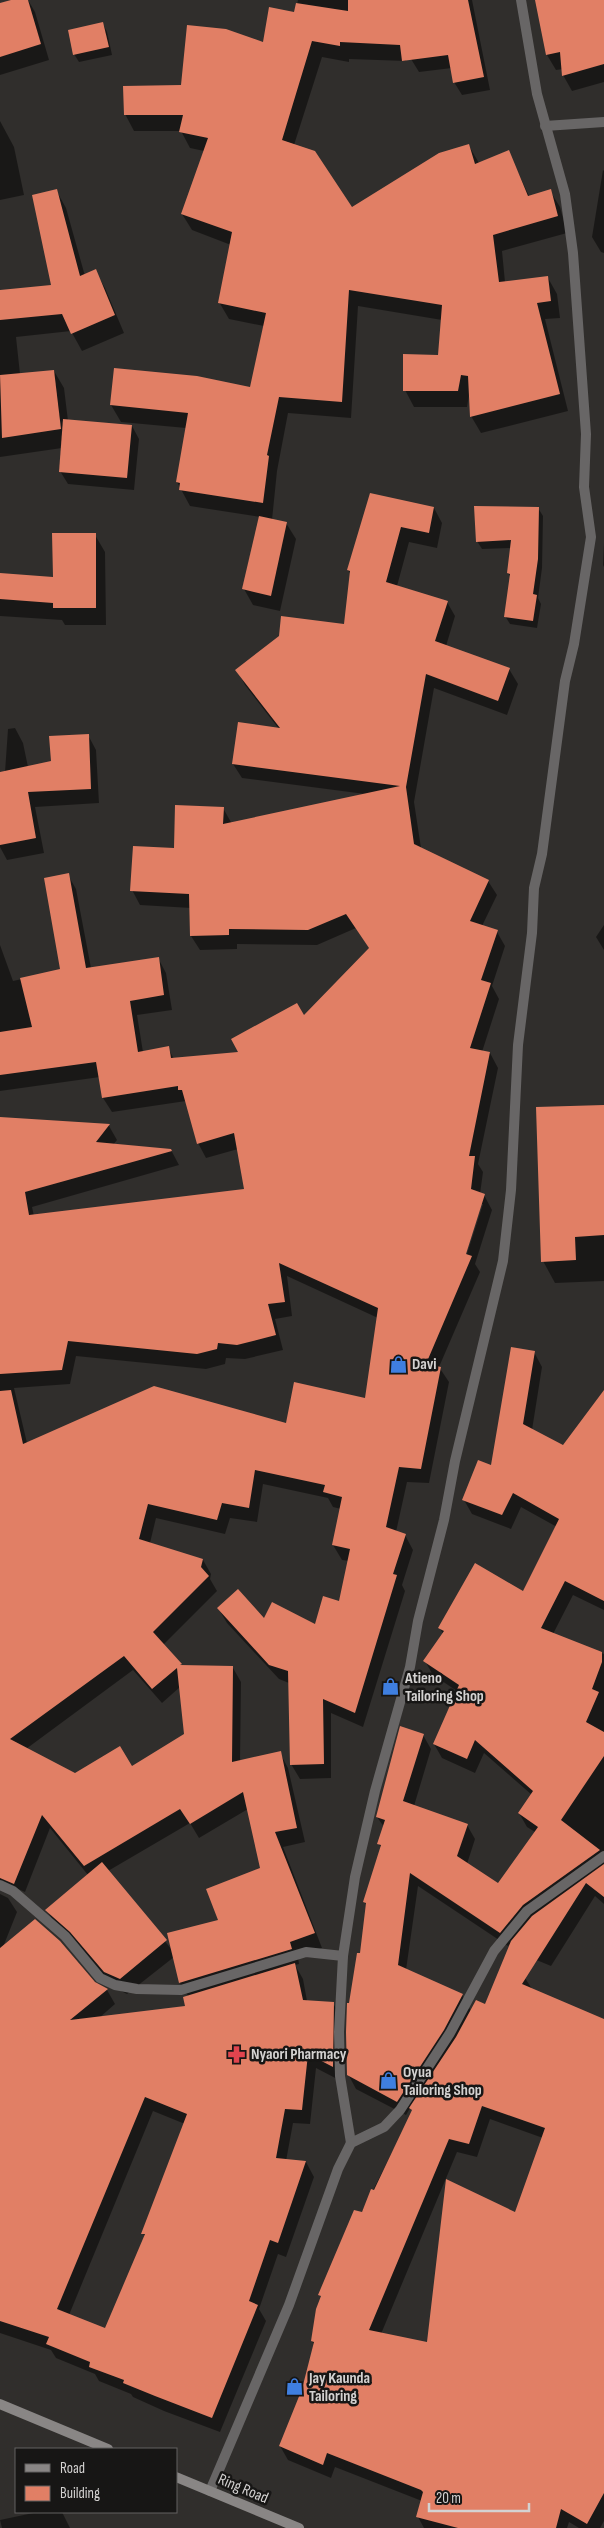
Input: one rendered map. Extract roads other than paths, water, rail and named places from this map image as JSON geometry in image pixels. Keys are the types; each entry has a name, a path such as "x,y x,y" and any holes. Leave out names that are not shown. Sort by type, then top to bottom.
{"main road":[{"path":"0,2404 106,2448"},
{"name":"Ring Road","path":"178,2479 299,2528"}],"street":[{"path":"210,2491 289,2305 338,2169 351,2142 340,2076 339,2032 343,1956 355,1877 364,1836 410,1667 418,1621 444,1520 454,1461 503,1261 511,1190 518,1045 532,933 534,888 542,854 565,680 574,644 591,537 584,487 586,434 573,253 565,194 545,126 521,0"},
{"path":"545,126 604,122"},
{"path":"351,2142 384,2127 400,2110 450,2032 494,1950 527,1911 604,1856"},
{"path":"0,1885 13,1891 65,1936 100,1978 115,1985 137,1989 181,1990 306,1952 343,1956"}],"place":[{"name":"Davi","path":"398,1364"},
{"name":"Atieno Tailoring Shop","path":"391,1687"},
{"name":"Nyaori Pharmacy","path":"237,2054"},
{"name":"Oyua Tailoring Shop","path":"389,2081"},
{"name":"Jay Kaunda Tailoring","path":"295,2387"}]}
